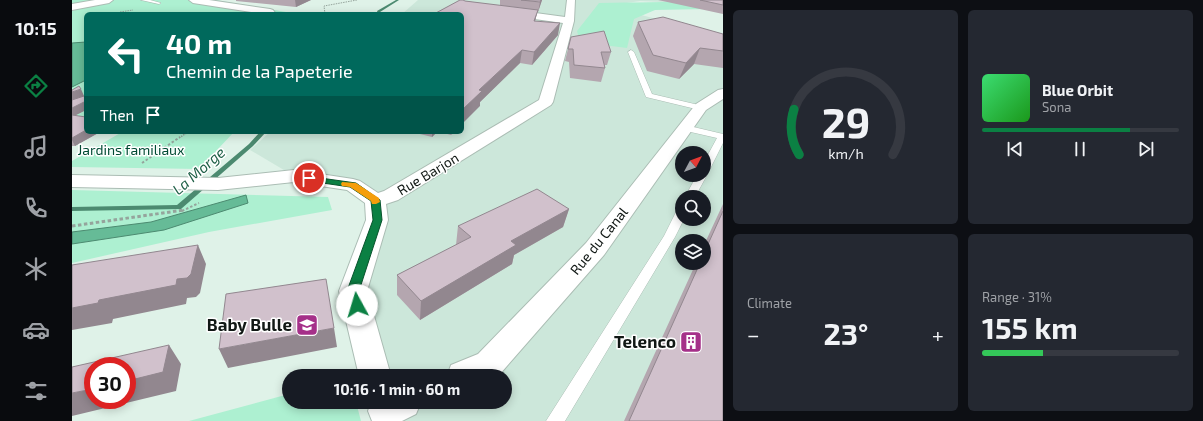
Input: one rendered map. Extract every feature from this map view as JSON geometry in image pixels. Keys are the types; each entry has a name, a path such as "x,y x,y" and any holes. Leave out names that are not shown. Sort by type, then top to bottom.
{"street":[{"path":"72,2 89,0"},
{"path":"72,7 109,0"},
{"path":"192,0 237,10 270,12"},
{"name":"Rue Barjon","path":"375,200 391,196 546,102 568,21 571,0"},
{"path":"494,11 568,21"},
{"name":"Rue du Canal","path":"478,369 488,364 595,249 700,108 723,93"},
{"path":"72,181 222,184 294,176 353,185 375,200 377,220 353,291 373,369"}],"lane":[{"path":"143,0 159,3"},
{"path":"631,52 649,95 700,108"},
{"path":"685,128 722,137 711,158"},
{"path":"554,421 675,225"}],"path":[{"path":"325,12 324,6 357,0"},
{"path":"114,182 185,134"},
{"path":"72,226 182,211 200,202 222,184"}],"shaded area":[{"path":"418,0 721,0 685,3 640,1 610,7 723,36 723,421 387,421 384,409 512,409 512,369 373,369 353,291 377,220 353,185 294,176 250,150 268,134 464,134 464,12 404,12"},
{"path":"84,42 84,81 72,87 72,43"},
{"path":"246,195 248,203 164,230 72,244 72,232 151,222"}],"green space":[{"path":"72,0 216,0 286,12 84,12 84,119 72,121"},
{"path":"702,0 709,9 655,10 634,19 627,48 580,42 577,31 599,3"},
{"name":"Jardins familiaux","path":"119,134 232,134 199,169 72,167 72,161"},
{"path":"72,190 328,197 332,210 209,232 72,263"},
{"path":"282,396 282,409 358,409 361,421 189,421"}],"building":[{"path":"460,0 463,0 538,10 534,21 560,23 534,52 522,50 479,90 482,91 464,108 464,12 438,12"},
{"path":"521,0 541,0 540,2"},
{"path":"700,0 723,0 723,5"},
{"path":"663,17 723,34 723,51 700,48 686,63 653,55 638,22"},
{"path":"604,31 611,52 601,52 605,68 574,65 573,49 568,49 571,37"},
{"path":"79,86 81,89 72,92 72,90"},
{"path":"84,96 84,102 72,108 72,100"},
{"path":"72,115 84,117 84,131 72,138"},
{"path":"537,189 569,209 511,241 516,245 421,301 397,275 471,237 458,226"},
{"name":"Telenco","path":"723,211 723,421 629,421 697,270 711,270 711,238"},
{"path":"198,245 191,274 187,278 177,279 176,285 99,300 98,303 72,308 72,265"},
{"path":"326,279 334,328 219,349 226,294"},
{"path":"169,345 163,372 136,379 136,357 116,357"},
{"path":"84,364 84,391 72,393 72,367"}],"waterway":[{"name":"La Morge","path":"378,12 398,0"},
{"name":"La Morge","path":"72,209 179,207 251,145 261,134"}],"slow traffic":[{"path":"345,184 353,185 376,202"}],"place":[{"name":"Baby Bulle","path":"307,325"},
{"name":"Telenco","path":"691,342"}],"route":[{"path":"309,178 353,185 375,200 377,220 353,291 357,305"}]}
